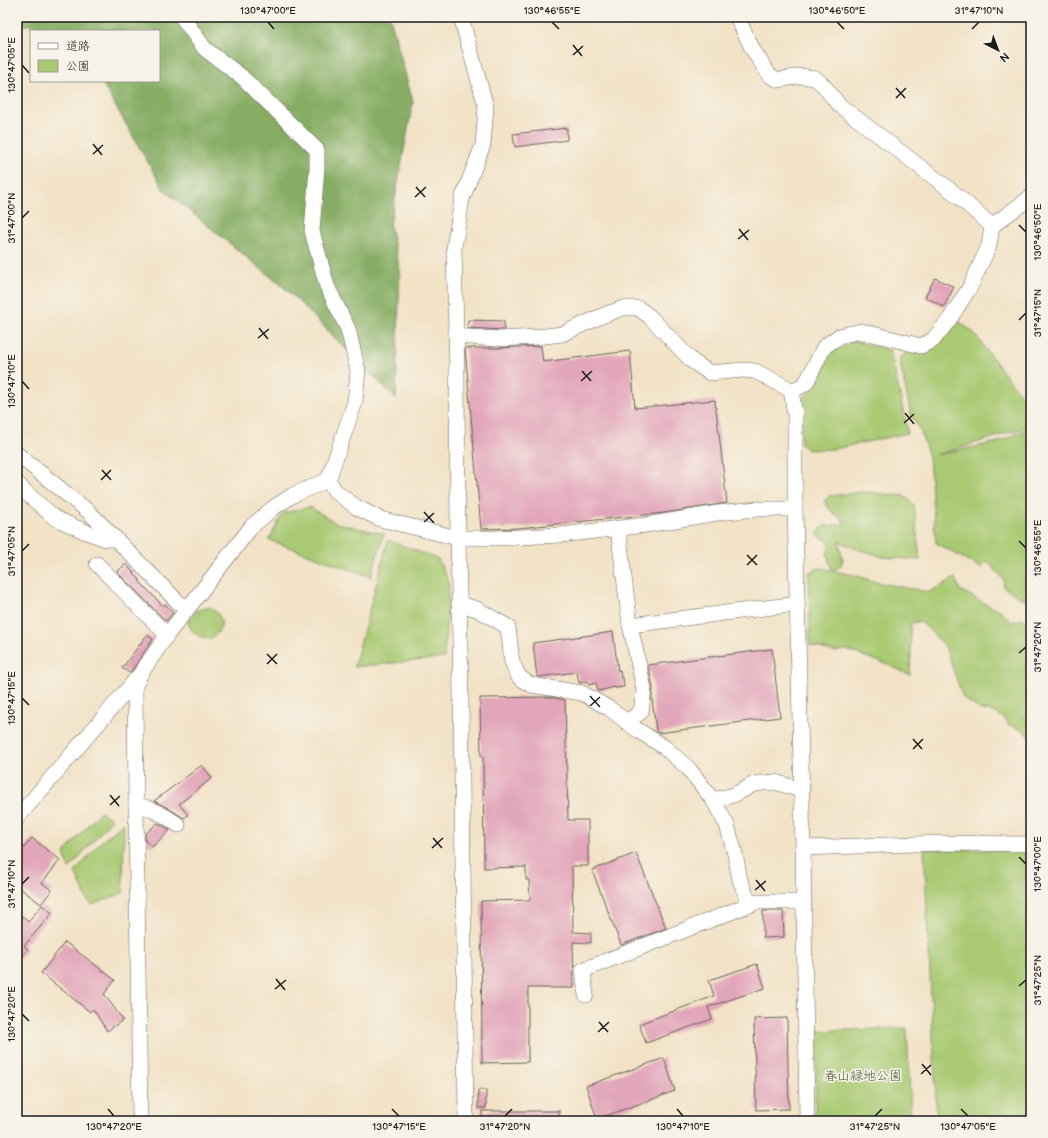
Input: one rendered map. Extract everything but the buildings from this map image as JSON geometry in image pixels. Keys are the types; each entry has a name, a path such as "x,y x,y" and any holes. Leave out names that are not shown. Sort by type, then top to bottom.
{"street":[{"path":"17,818 139,676 167,635 252,526 286,499 328,480 355,402 358,371 348,330 327,286 312,231 317,150 242,77 206,49 182,17"},
{"path":"461,17 486,107 483,145 462,199 454,248 466,1121"},
{"path":"737,17 753,50 769,75 778,80 801,76 815,78 823,85 838,105 953,192 992,226"},
{"path":"456,336 498,339 562,334 604,314 623,308 638,308 649,316 692,361 710,373 743,370 755,371 791,390 806,383 824,347 839,336 861,331 921,346 933,340 949,320 970,287 989,246 992,226 1031,197"},
{"path":"791,390 795,415 795,509 803,848 807,1121"},
{"path":"17,454 89,512 186,610"},
{"path":"328,480 335,491 356,507 380,518 458,538 561,535 646,525 717,513 795,509"},
{"path":"17,483 55,518 106,539 116,539"},
{"path":"618,528 630,625 644,689 641,712 626,722"},
{"path":"97,564 167,635"},
{"path":"459,604 477,609 508,627 512,662 519,677 531,685 582,693 610,709 626,722 664,747 689,769 713,800 727,825 740,880 750,905"},
{"path":"630,625 797,604"},
{"path":"139,676 135,686 140,1121"},
{"path":"713,800 734,795 754,784 775,782 801,790"},
{"path":"136,805 144,806 156,813 167,816 178,825"},
{"path":"803,848 942,843 1031,844"},
{"path":"586,995 583,970 756,902 804,902"}],"green space":[{"path":"17,17 390,17 413,102 390,225 400,271 396,399 288,291 164,190 102,82 160,82 160,30 46,30 39,25 17,25"},
{"path":"957,318 973,332 1031,409 1031,426 936,455 998,442 1031,428 1031,604 1003,587 1004,580 991,565 985,562 981,568 936,543 929,457 921,432 911,415 899,358"},
{"path":"854,341 890,350 908,433 834,449 808,450 801,444 801,403 816,383 829,353"},
{"path":"863,492 905,496 914,505 920,560 883,557 851,547 839,541 843,560 841,566 833,571 854,575 876,582 929,592 955,578 960,590 991,607 1000,610 1012,622 1022,619 1031,622 1031,738 1021,729 1009,725 1004,718 993,712 979,709 963,698 945,646 920,621 910,624 910,675 886,664 846,650 834,652 810,645 809,572 819,568 832,570 827,554 830,543 817,534 824,526 846,523 830,510 824,501 829,496"},
{"path":"310,507 336,523 384,534 371,577 269,540 283,513"},
{"path":"388,540 438,559 449,582 444,658 354,667"},
{"path":"210,607 221,619 221,627 210,639 195,634 190,628 188,620 196,611"},
{"path":"100,812 112,819 69,869 64,853"},
{"path":"124,823 123,893 92,905 87,900 75,872 101,842"},
{"path":"924,849 1031,851 1031,1121 937,1121"},
{"name":"春山緑地公園","path":"907,1028 911,1121 815,1121 817,1031"}]}
